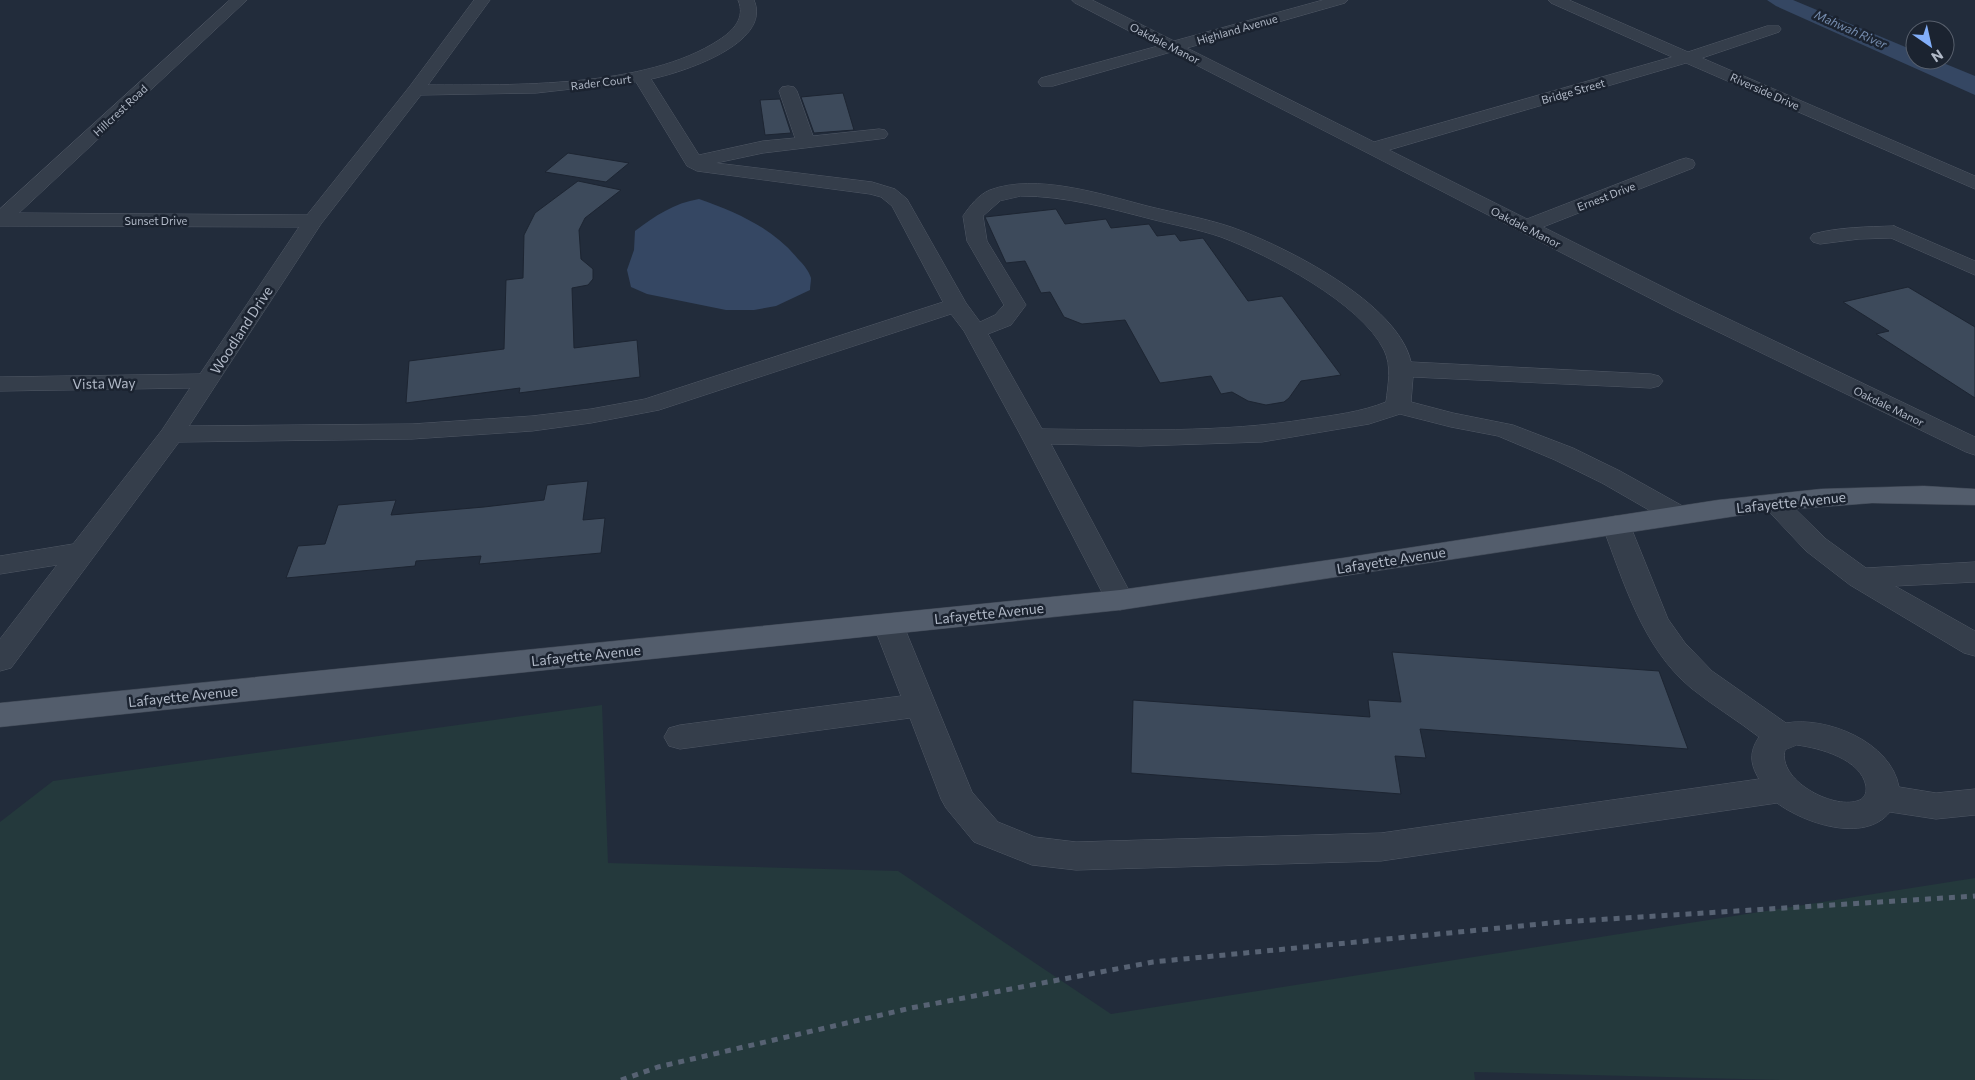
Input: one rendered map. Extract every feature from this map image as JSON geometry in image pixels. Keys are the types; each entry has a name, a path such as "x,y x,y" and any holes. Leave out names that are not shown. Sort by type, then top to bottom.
{"main road":[{"name":"Lafayette Avenue","path":"0,715 1120,600 1263,581 1678,515 1774,503 1822,498 1926,493 1975,497"}],"street":[{"name":"Hillcrest Road","path":"1,219 239,0"},
{"name":"Woodland Drive","path":"0,660 172,434 313,221 416,90 482,0"},
{"name":"Rader Court","path":"416,90 534,89 641,77 684,66 710,54 737,35 748,20 748,3 746,0"},
{"name":"Oakdale Manor","path":"1080,0 1683,306 1975,447"},
{"name":"Highland Avenue","path":"1047,82 1340,0"},
{"name":"Riverside Drive","path":"1556,0 1975,183"},
{"name":"Bridge Street","path":"1371,149 1688,57 1773,29"},
{"path":"641,77 694,162 704,167 872,188 888,193 900,203 956,305 975,330 1034,436 1120,600"},
{"path":"788,91 806,142"},
{"path":"694,162 763,146 879,134"},
{"name":"Ernest Drive","path":"1525,227 1686,164"},
{"path":"975,330 992,326 1010,316 1015,305 977,241 973,216 983,203 1000,193 1033,190 1079,196 1231,234 1325,281 1373,319 1396,350 1403,374 1398,406"},
{"name":"Sunset Drive","path":"1,219 313,221"},
{"path":"1820,238 1859,233 1894,232 1975,269"},
{"path":"172,434 429,432 516,427 599,416 650,405 956,305"},
{"path":"1401,369 1651,381"},
{"name":"Vista Way","path":"0,384 208,381"},
{"path":"1034,436 1140,438 1262,434 1369,417 1398,406 1451,420 1504,430 1564,454 1611,477 1678,515"},
{"path":"1774,503 1816,545 1860,578 1975,645"},
{"path":"1616,525 1654,620 1674,651 1701,679 1782,736"},
{"path":"0,565 82,552"},
{"path":"1860,578 1975,572"},
{"path":"888,624 958,799 986,832 1032,851 1076,856 1381,847 1784,789"},
{"path":"680,737 920,705"},
{"path":"1797,733 1814,734 1833,739 1865,759 1877,772 1882,786 1882,798 1876,808 1864,814 1847,816 1827,813 1807,805 1784,789 1776,781 1768,767 1767,754 1772,743 1782,736 1797,733"},
{"path":"1882,798 1936,806 1975,802"}],"green space":[{"path":"602,705 608,863 898,871 1111,1014 1975,878 1975,1080 1782,1080 1474,1072 1475,1080 0,1080 0,822 53,781"}],"water":[{"name":"Mahwah River","path":"1767,0 1793,0 1905,47 1905,64 1776,6"},
{"path":"1955,68 1975,76 1975,95 1919,70 1955,70"},
{"path":"699,199 753,222 777,238 807,270 811,278 810,290 776,306 754,310 726,310 647,294 631,287 627,270 634,250 635,231 665,211"}],"building":[{"path":"843,93 854,130 814,133 801,97"},
{"path":"780,99 791,133 765,135 760,100"},
{"path":"568,153 629,163 606,182 545,172"},
{"path":"578,181 621,190 585,218 579,230 581,259 593,269 593,279 588,285 572,288 574,348 637,340 640,377 519,393 520,388 406,403 409,361 504,349 506,280 523,278 524,235 535,213"},
{"path":"1056,209 1065,224 1106,219 1111,228 1149,224 1157,236 1175,234 1180,241 1203,238 1248,301 1282,296 1341,375 1301,381 1284,402 1266,405 1248,401 1232,392 1221,394 1211,376 1160,383 1125,320 1082,324 1064,317 1050,292 1041,293 1025,261 1006,263 985,217"},
{"path":"1908,287 1975,327 1975,398 1876,334 1889,331 1843,302"},
{"path":"588,481 583,520 605,518 601,553 479,564 481,556 416,561 415,566 286,578 298,546 325,544 338,505 396,500 391,515 484,507 544,500 547,485"},
{"path":"1392,652 1659,671 1688,749 1420,729 1426,758 1395,756 1401,794 1131,773 1133,700 1370,717 1368,700 1401,702"}],"railway":[{"path":"621,1080 658,1067 911,1008 1153,962 1561,922 1975,896"}]}
